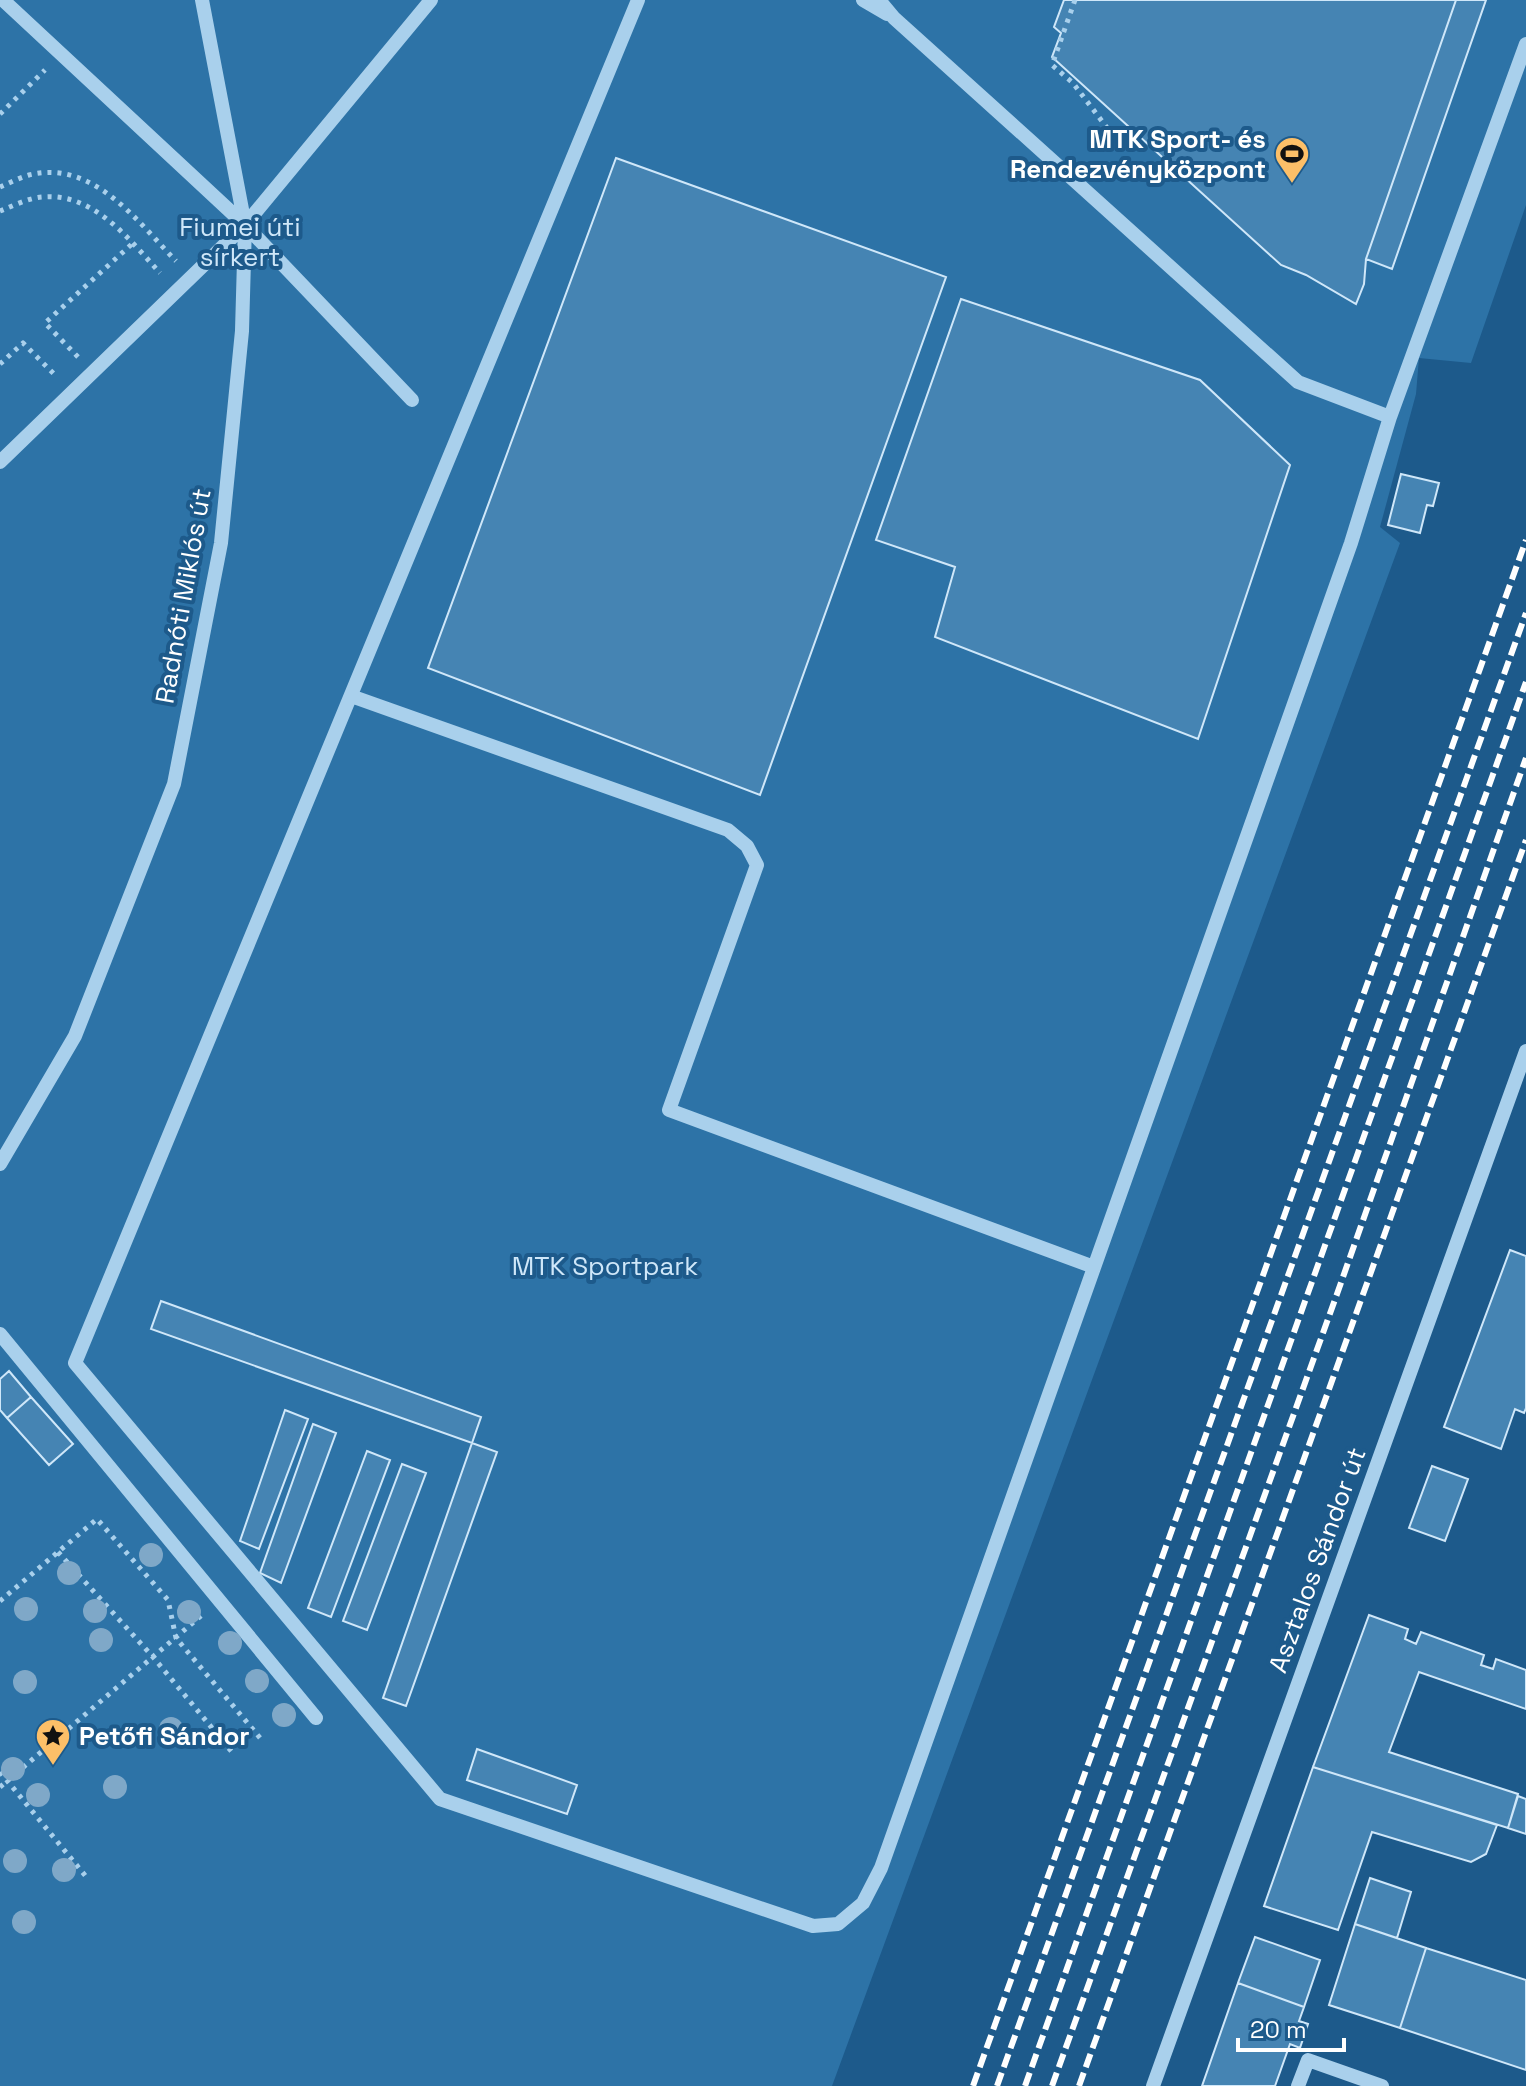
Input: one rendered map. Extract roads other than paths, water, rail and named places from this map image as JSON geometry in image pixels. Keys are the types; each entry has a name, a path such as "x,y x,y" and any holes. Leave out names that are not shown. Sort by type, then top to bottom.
{"street":[{"path":"3,0 245,225 412,400"},
{"name":"Radnóti Miklós út","path":"0,1164 75,1036 174,784 221,543 242,331 245,225 202,0"},
{"path":"0,462 245,225 431,0"},
{"path":"638,0 75,1363 440,1799 813,1926 838,1924 863,1903 881,1868 1346,558 1390,417 1526,44"},
{"path":"630,24 651,0"},
{"path":"863,0 894,18"},
{"path":"879,0 894,18 1298,382 1390,417"},
{"path":"351,696 728,830 747,846 757,865 669,1110 1094,1267"},
{"name":"Asztalos Sándor út","path":"1153,2086 1526,1051"},
{"path":"0,1334 316,1718"},
{"path":"1298,2086 1308,2060 1382,2086"}],"railway":[{"path":"973,2086 1526,540"},
{"path":"997,2086 1526,613"},
{"path":"1025,2086 1526,682"},
{"path":"1052,2086 1526,758"},
{"path":"1079,2086 1526,840"}],"place":[{"name":"MTK Sport- és Rendezvényközpont","path":"1292,185"},
{"name":"Petőfi Sándor","path":"53,1767"}],"park label":[{"name":"Fiumei úti sírkert","path":"240,242"},
{"name":"MTK Sportpark","path":"605,1266"}]}
